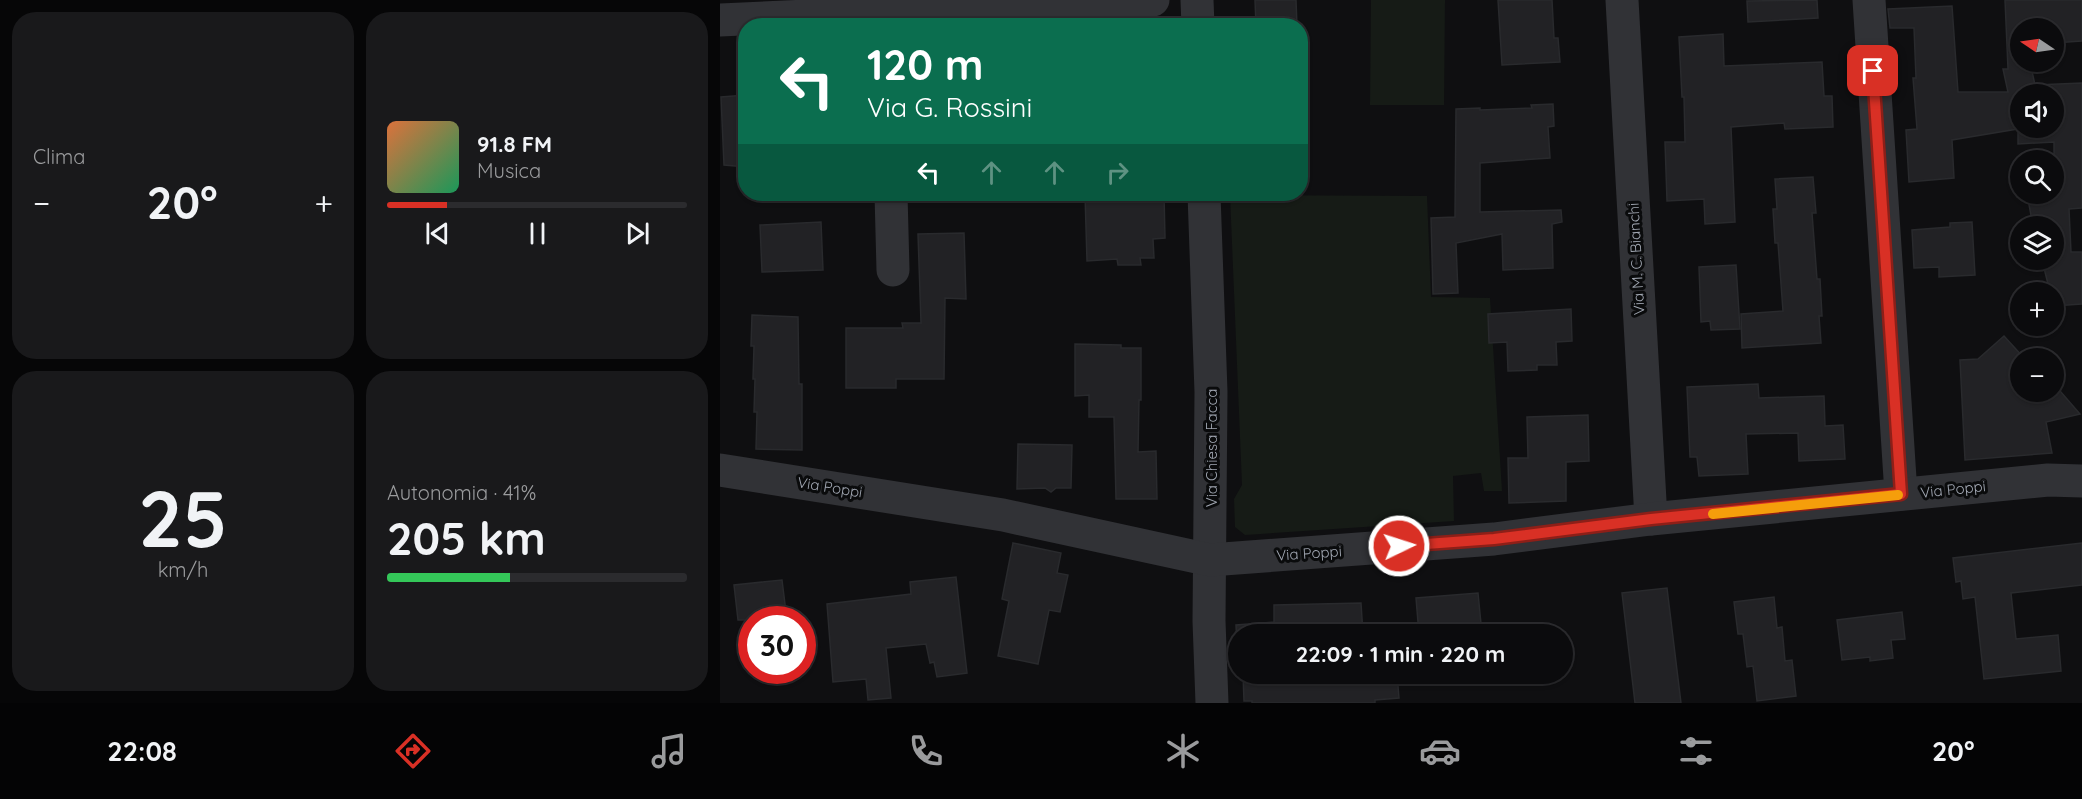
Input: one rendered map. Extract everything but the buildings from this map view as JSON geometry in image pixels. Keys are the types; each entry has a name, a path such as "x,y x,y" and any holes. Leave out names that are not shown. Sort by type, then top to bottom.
{"street":[{"path":"885,18 1153,0"},
{"path":"1197,0 1198,18"},
{"name":"Via M. C. Bianchi","path":"1622,0 1651,519"},
{"path":"1869,0 1901,494"},
{"path":"720,20 738,20"},
{"path":"891,201 893,270"},
{"name":"Via Chiesa Facca","path":"1204,201 1211,392 1209,621 1212,703"},
{"name":"Via Poppi","path":"720,470 1003,515 1210,560 1494,539 1651,519 1901,494 2048,480 2082,481"}],"shaded area":[{"path":"1371,0 1445,0 1444,105 1370,105"},
{"path":"1308,195 1427,196 1431,297 1490,298 1502,491 1484,491 1481,473 1453,476 1454,521 1245,535 1235,527 1234,499 1242,485 1230,201 1308,201"}],"slow traffic":[{"path":"1713,514 1898,495"}],"route":[{"path":"1399,546 1494,539 1651,519 1901,494 1873,71"}]}
